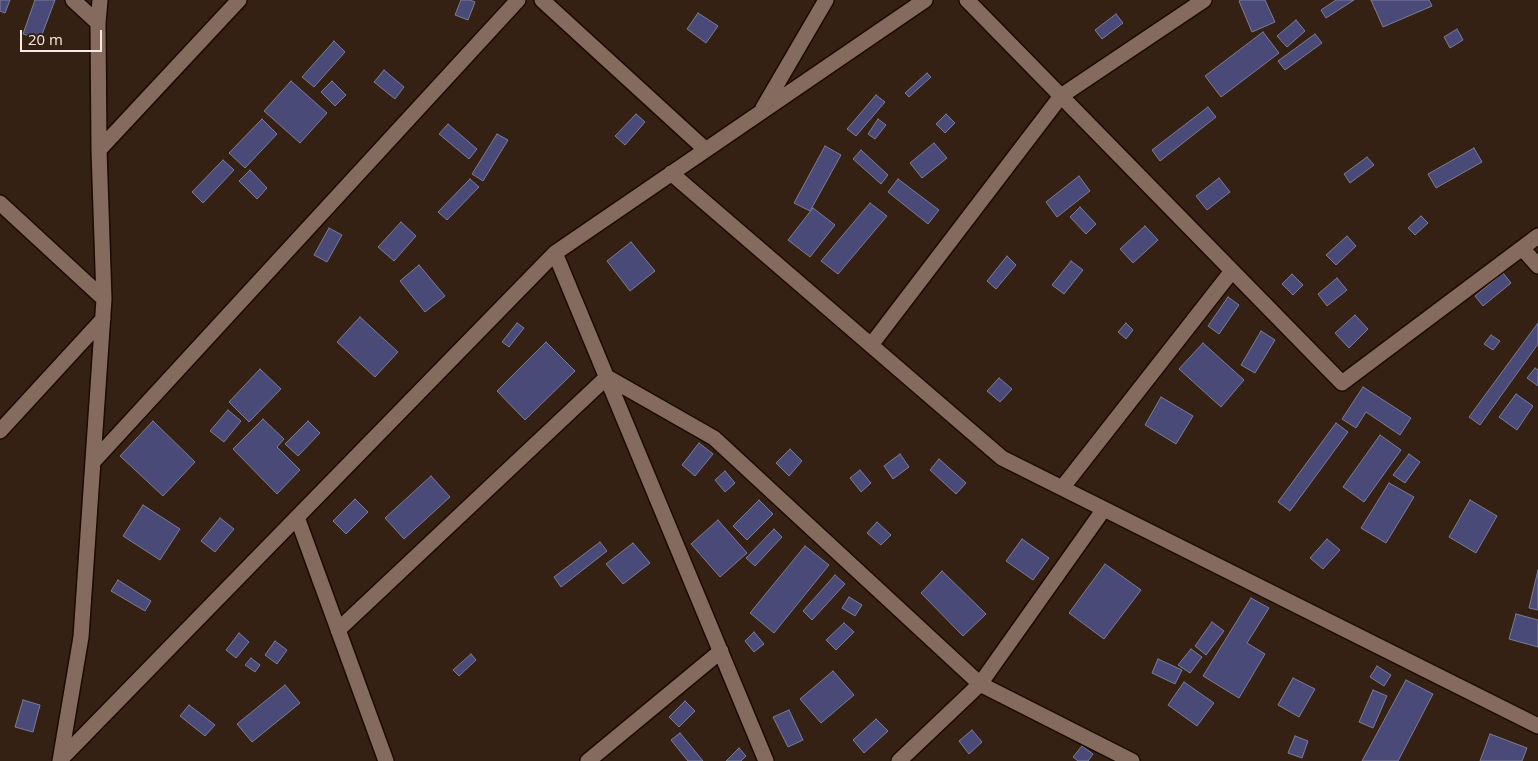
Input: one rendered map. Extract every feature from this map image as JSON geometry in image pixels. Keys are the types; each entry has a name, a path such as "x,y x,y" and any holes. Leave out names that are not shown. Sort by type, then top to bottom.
{"street":[{"path":"72,0 98,23"},
{"path":"60,760 81,637 103,319 98,23 100,0"},
{"path":"100,150 239,0"},
{"path":"93,462 518,0"},
{"path":"542,0 706,150"},
{"path":"761,112 826,0"},
{"path":"60,760 555,252 925,0"},
{"path":"967,0 1342,383 1538,236"},
{"path":"871,345 1061,96 1204,0"},
{"path":"672,173 1002,458 1538,726"},
{"path":"0,204 104,298"},
{"path":"1522,248 1538,266"},
{"path":"555,252 766,761"},
{"path":"1062,488 1232,271"},
{"path":"0,431 103,319"},
{"path":"338,630 607,377"},
{"path":"607,377 714,438 980,684 1132,761"},
{"path":"899,761 980,684 1104,509"},
{"path":"297,517 382,759"},
{"path":"588,761 721,651"}],"building":[{"path":"0,0 10,0 5,13 0,11"},
{"path":"35,0 55,0 40,40 23,34"},
{"path":"461,0 475,2 468,20 455,15"},
{"path":"1265,0 1275,22 1252,32 1239,1"},
{"path":"1336,0 1354,0 1326,18 1321,10"},
{"path":"1371,0 1429,0 1432,6 1383,27"},
{"path":"698,13 718,26 706,43 687,29"},
{"path":"1116,14 1123,23 1102,39 1095,30"},
{"path":"1296,20 1305,31 1287,47 1277,36"},
{"path":"1457,29 1463,40 1450,48 1444,37"},
{"path":"1263,32 1279,53 1221,97 1205,76"},
{"path":"1315,34 1322,43 1285,70 1278,61"},
{"path":"334,41 345,52 314,87 302,77"},
{"path":"384,70 404,87 395,99 374,82"},
{"path":"927,73 931,77 909,97 905,93"},
{"path":"291,81 327,113 300,143 264,111"},
{"path":"332,81 346,95 335,106 321,92"},
{"path":"876,95 885,102 856,136 847,129"},
{"path":"1208,107 1216,117 1160,161 1152,150"},
{"path":"636,114 645,122 625,145 615,136"},
{"path":"946,114 955,123 945,133 936,124"},
{"path":"262,119 277,134 245,168 229,153"},
{"path":"878,119 886,125 875,139 868,134"},
{"path":"448,124 477,149 469,159 439,134"},
{"path":"497,134 508,140 483,181 472,174"},
{"path":"934,143 947,158 922,178 910,163"},
{"path":"825,146 841,155 810,211 794,203"},
{"path":"1474,148 1482,162 1436,188 1428,174"},
{"path":"861,150 888,175 881,184 853,159"},
{"path":"1367,157 1374,165 1350,183 1344,174"},
{"path":"223,160 234,170 203,203 192,192"},
{"path":"250,170 267,188 257,199 239,181"},
{"path":"1079,176 1090,191 1057,217 1046,202"},
{"path":"1219,178 1230,192 1207,210 1196,196"},
{"path":"470,179 479,187 447,220 438,212"},
{"path":"898,179 939,210 928,224 888,192"},
{"path":"870,203 887,216 838,274 821,261"},
{"path":"1080,207 1096,224 1086,234 1070,217"},
{"path":"813,208 835,225 810,257 788,240"},
{"path":"1421,216 1428,223 1415,235 1408,228"},
{"path":"401,222 416,236 394,261 378,247"},
{"path":"1145,226 1158,240 1133,263 1120,249"},
{"path":"329,228 342,235 327,262 314,255"},
{"path":"1347,236 1356,246 1336,265 1326,255"},
{"path":"631,242 655,271 630,291 607,261"},
{"path":"1007,256 1016,265 996,289 987,281"},
{"path":"1071,261 1083,270 1064,294 1052,285"},
{"path":"419,265 445,296 425,312 400,281"},
{"path":"1503,273 1511,283 1483,306 1475,296"},
{"path":"1292,274 1303,285 1293,295 1282,284"},
{"path":"1337,278 1347,290 1327,306 1318,294"},
{"path":"1228,297 1239,305 1219,334 1208,326"},
{"path":"1355,315 1368,329 1349,348 1335,333"},
{"path":"360,317 398,352 375,377 337,342"},
{"path":"517,323 524,328 509,347 502,342"},
{"path":"1126,323 1133,330 1126,339 1118,332"},
{"path":"1538,323 1538,344 1480,425 1469,417"},
{"path":"1261,331 1275,340 1255,373 1241,365"},
{"path":"1491,335 1500,341 1493,350 1484,344"},
{"path":"546,342 575,371 525,420 497,391"},
{"path":"1203,343 1244,380 1221,407 1179,369"},
{"path":"1535,368 1538,370 1538,386 1527,378"},
{"path":"260,369 281,389 249,422 229,402"},
{"path":"999,378 1012,389 1000,402 987,391"},
{"path":"1363,387 1411,418 1400,435 1366,412 1356,428 1342,419"},
{"path":"1516,394 1533,406 1517,430 1499,417"},
{"path":"1161,397 1193,416 1176,444 1145,425"},
{"path":"228,410 241,421 224,442 210,431"},
{"path":"263,419 284,439 277,447 300,470 277,494 233,449"},
{"path":"153,421 195,462 163,496 120,456"},
{"path":"308,421 320,433 298,456 285,444"},
{"path":"1336,423 1348,432 1290,511 1278,502"},
{"path":"1380,435 1401,450 1364,502 1343,487"},
{"path":"699,443 713,454 695,476 682,465"},
{"path":"790,449 802,461 789,476 776,463"},
{"path":"900,454 909,467 893,479 884,466"},
{"path":"1409,454 1420,462 1405,483 1393,475"},
{"path":"939,459 966,483 956,494 930,470"},
{"path":"860,470 871,483 861,492 850,478"},
{"path":"725,471 735,483 725,492 715,480"},
{"path":"431,476 450,497 404,539 385,518"},
{"path":"1389,483 1414,497 1386,543 1361,528"},
{"path":"355,499 368,512 346,534 333,521"},
{"path":"759,500 773,514 747,540 733,526"},
{"path":"1470,500 1497,516 1476,553 1449,537"},
{"path":"143,505 180,529 160,560 123,536"},
{"path":"220,518 234,529 215,552 201,541"},
{"path":"718,520 747,553 720,577 691,544"},
{"path":"877,522 891,535 881,545 867,533"},
{"path":"774,529 782,537 755,566 746,558"},
{"path":"1022,539 1049,558 1033,580 1006,561"},
{"path":"1327,539 1340,550 1323,569 1310,558"},
{"path":"600,542 607,551 561,587 554,577"},
{"path":"633,543 650,563 623,584 606,564"},
{"path":"805,546 829,565 774,633 750,613"},
{"path":"1105,564 1141,590 1104,639 1069,613"},
{"path":"1538,570 1538,610 1529,608"},
{"path":"942,571 986,614 963,636 921,593"},
{"path":"835,575 845,584 812,620 803,611"},
{"path":"118,580 151,601 145,611 111,591"},
{"path":"849,597 862,605 855,616 842,608"},
{"path":"1251,598 1269,608 1247,643 1265,654 1239,698 1203,676"},
{"path":"1516,614 1538,620 1538,647 1509,639"},
{"path":"1212,622 1224,631 1206,655 1195,646"},
{"path":"844,623 854,632 836,650 826,640"},
{"path":"754,632 764,644 754,652 745,641"},
{"path":"239,633 249,642 236,658 226,650"},
{"path":"275,641 287,650 277,664 265,655"},
{"path":"1191,649 1202,657 1190,673 1178,665"},
{"path":"471,654 476,660 459,676 453,670"},
{"path":"251,658 260,665 255,672 245,665"},
{"path":"1158,659 1182,670 1175,684 1152,673"},
{"path":"1377,666 1391,675 1384,686 1370,677"},
{"path":"833,671 854,695 821,723 800,699"},
{"path":"1293,678 1315,689 1299,717 1278,705"},
{"path":"1406,680 1433,694 1398,761 1362,761"},
{"path":"1184,682 1214,703 1197,726 1168,705"},
{"path":"285,685 300,703 252,742 237,724"},
{"path":"1373,690 1387,696 1373,728 1359,722"},
{"path":"23,700 40,705 33,732 15,727"},
{"path":"685,701 695,711 679,727 669,717"},
{"path":"189,705 215,725 205,736 180,716"},
{"path":"789,710 803,740 788,747 773,717"},
{"path":"876,719 888,731 864,753 853,740"},
{"path":"972,730 982,742 969,754 959,741"},
{"path":"680,733 703,761 688,761 671,740"},
{"path":"1490,734 1527,748 1522,761 1480,761"},
{"path":"1295,736 1308,741 1302,758 1288,753"},
{"path":"1082,746 1093,754 1088,761 1078,761 1073,757"},
{"path":"739,748 746,756 741,761 726,761"}]}
